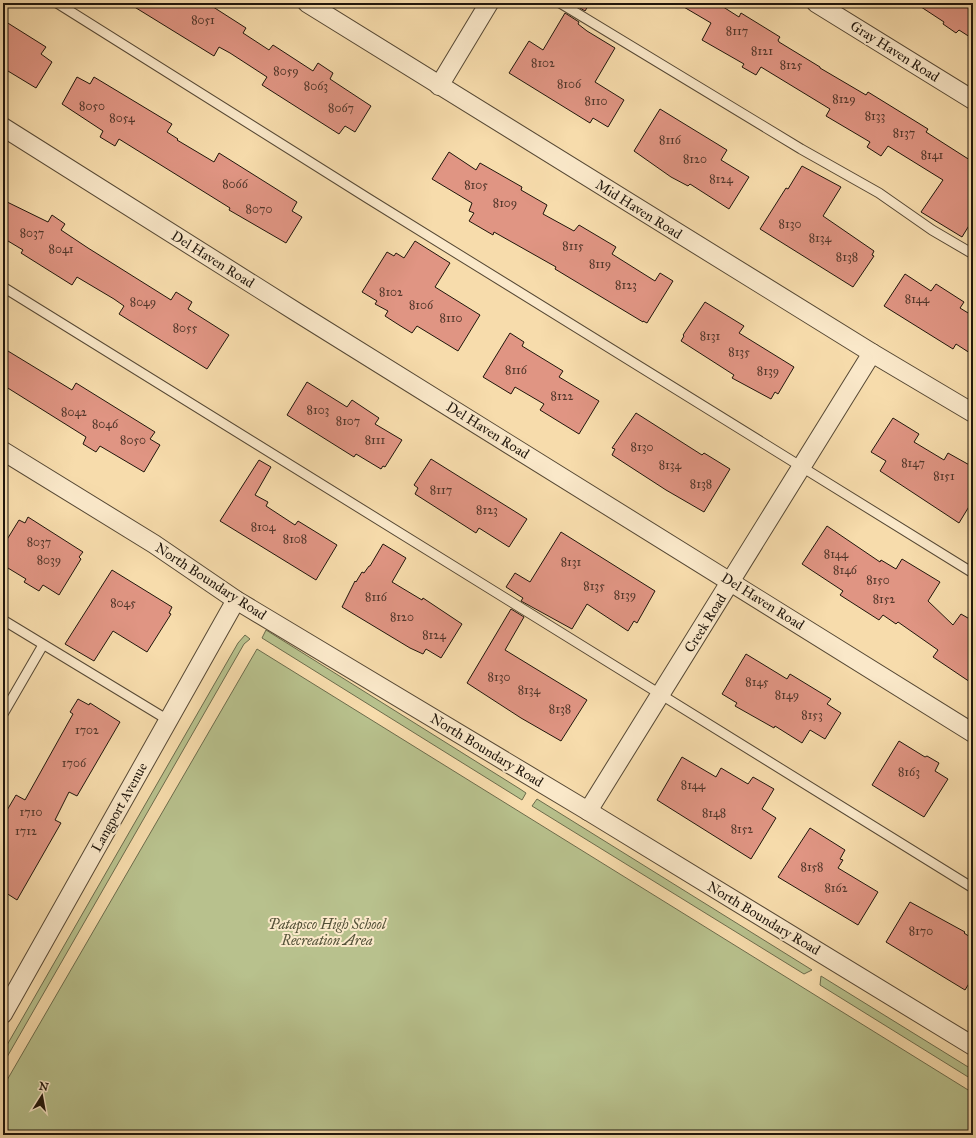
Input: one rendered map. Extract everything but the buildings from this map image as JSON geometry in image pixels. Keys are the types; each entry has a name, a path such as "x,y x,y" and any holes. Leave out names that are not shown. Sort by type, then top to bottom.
{"street":[{"name":"Mid Haven Road","path":"307,3 872,353 973,413"},
{"path":"439,86 489,3"},
{"name":"Gray Haven Road","path":"816,3 973,100"},
{"name":"Del Haven Road","path":"3,127 973,733"},
{"name":"Creek Road","path":"588,811 872,353"},
{"name":"North Boundary Road","path":"3,451 154,544 236,600 588,811 973,1046"},
{"name":"Langport Avenue","path":"3,1014 236,600"}],"lane":[{"path":"57,3 801,467 973,572"},
{"path":"560,3 801,149 879,193 932,230 973,254"},
{"path":"3,287 233,428 660,696 973,888"},
{"path":"3,620 168,720"},
{"path":"3,714 43,645"}],"green space":[{"path":"266,630 520,789 526,793 522,800 262,638"},
{"path":"245,635 250,639 244,644 3,1064 3,1052 238,643"},
{"name":"Patapsco High School Recreation Area","path":"257,649 973,1093 973,1135 3,1135 3,1087"},
{"path":"537,799 812,970 804,974 532,806"},
{"path":"821,976 973,1070 973,1080 820,985"}]}
